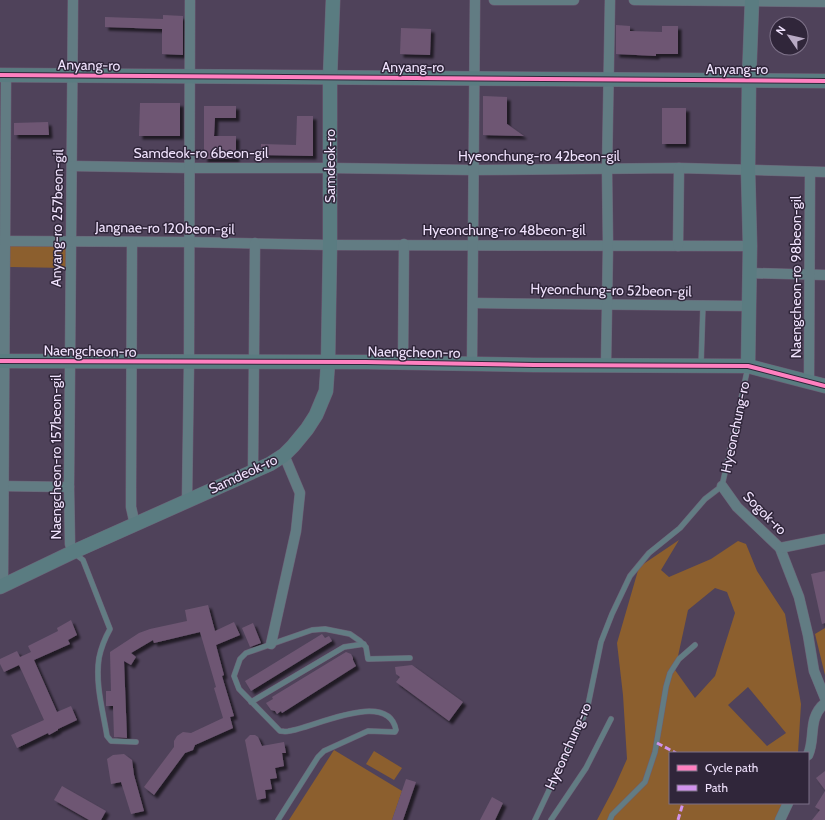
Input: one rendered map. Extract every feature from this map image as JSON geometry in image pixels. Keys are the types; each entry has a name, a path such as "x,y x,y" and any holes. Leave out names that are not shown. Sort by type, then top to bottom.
{"street":[{"name":"Anyang-ro 257beon-gil","path":"70,361 73,0"},
{"path":"187,500 191,77 190,0"},
{"name":"Samdeok-ro","path":"2,586 187,500 253,470 270,464 284,455 298,441 316,415 326,391 328,362 330,78 333,0"},
{"path":"472,364 475,0"},
{"path":"494,0 574,0"},
{"path":"606,365 610,0"},
{"path":"634,0 825,2"},
{"name":"Hyeonchung-ro","path":"748,366 750,246 748,170 752,1"},
{"name":"Anyang-ro","path":"3,75 825,81"},
{"path":"2,586 3,75"},
{"name":"Samdeok-ro 6beon-gil","path":"72,166 330,168"},
{"name":"Hyeonchung-ro 42beon-gil","path":"330,168 474,170 607,170 679,168 825,172"},
{"path":"678,246 679,168"},
{"name":"Naengcheon-ro 98beon-gil","path":"809,381 810,172"},
{"name":"Jangnae-ro 120beon-gil","path":"3,241 189,242 330,245"},
{"path":"132,242 130,489 131,507 135,524"},
{"path":"253,470 255,243"},
{"path":"403,363 404,244"},
{"name":"Hyeonchung-ro 48beon-gil","path":"330,245 473,244 750,246"},
{"path":"749,273 825,274"},
{"name":"Hyeonchung-ro 52beon-gil","path":"473,303 749,306"},
{"name":"Naengcheon-ro","path":"2,361 748,366 825,386"},
{"name":"Naengcheon-ro 157beon-gil","path":"70,361 69,488 70,544 73,552"},
{"path":"271,644 296,531 300,493 284,455"},
{"path":"2,486 69,488"},
{"name":"Sogok-ro","path":"722,486 737,507 780,548 799,597 808,635 814,672 825,698"},
{"path":"780,548 825,539"},
{"path":"809,752 812,728 821,706 825,703"},
{"path":"780,820 788,804"}],"lane":[{"path":"702,366 703,305"},
{"name":"Hyeonchung-ro","path":"535,820 587,710 601,642 630,576 649,553 680,528 705,499 722,486 748,366"},
{"path":"73,552 83,560 110,629 102,645 99,659 98,681 107,736 111,741 136,742"},
{"path":"278,820 318,757 324,751 368,731 395,732 396,726 385,715 368,710 339,716 288,731 280,731 238,689 234,676 240,659 246,653 271,644 312,630 325,629 350,634 364,644 368,659 410,658"},
{"path":"251,702 344,647 364,644"},
{"path":"610,820 612,815 645,782 655,752 670,673 679,659 695,645"},
{"name":"Hyeonchung-ro","path":"550,820 586,768 611,719"}],"shaded area":[{"path":"10,245 68,246 67,268 10,267"},
{"path":"679,540 661,570 669,577 711,559 738,541 746,544 757,571 785,614 801,704 798,752 669,752 669,804 783,804 777,820 597,820 627,759 623,695 617,643 639,567","holes":["715,588 727,592 735,613 715,676 695,698 675,670 688,610","748,687 786,733 767,746 728,705"]},
{"path":"825,628 825,675 815,634"},
{"path":"334,750 402,791 392,820 289,820"},
{"path":"374,751 402,768 394,780 366,764"}],"building":[{"path":"163,15 183,16 183,55 162,54 162,29 105,27 105,17 163,19"},
{"path":"616,25 630,26 630,31 662,32 662,26 678,26 678,54 656,54 656,56 616,54"},
{"path":"401,28 431,29 430,55 400,54"},
{"path":"483,96 507,97 507,124 524,136 483,135"},
{"path":"140,103 180,103 180,136 139,136"},
{"path":"204,106 236,106 236,118 215,118 214,136 236,136 236,159 204,159"},
{"path":"662,108 686,108 686,144 662,144"},
{"path":"297,116 313,116 313,156 261,155 261,144 296,145"},
{"path":"48,122 49,135 14,135 14,123"},
{"path":"825,571 825,623 822,624 811,574"},
{"path":"208,605 215,631 234,622 240,635 216,645 224,675 222,676 234,716 230,717 233,728 195,745 193,750 185,753 154,795 144,787 174,747 174,741 177,736 183,732 191,733 223,718 214,688 216,687 200,632 154,643 153,640 131,653 136,657 131,665 124,661 127,738 114,737 113,706 106,706 106,691 111,691 110,652 139,633 150,629 187,621 185,610"},
{"path":"71,620 77,635 68,640 70,644 34,660 57,712 71,706 77,720 49,735 48,733 17,748 11,735 44,720 19,665 4,672 0,664 0,659 17,651 20,657 31,652 28,646 58,631 57,628"},
{"path":"253,623 261,643 250,647 242,628"},
{"path":"322,634 325,638 329,636 332,641 251,691 245,681"},
{"path":"346,652 351,654 356,666 282,713 281,711 277,714 275,711 271,710 266,703 273,699 272,697"},
{"path":"412,665 463,702 449,721 396,682 400,677 396,674 395,667"},
{"path":"250,735 255,735 258,737 262,746 284,742 286,753 282,753 284,766 275,768 277,778 270,779 272,789 265,790 266,798 257,800 245,740"},
{"path":"124,754 132,760 134,775 144,811 131,814 121,782 111,784 107,759 113,755"},
{"path":"825,771 825,790 816,778"},
{"path":"406,779 416,782 403,820 392,820"},
{"path":"62,786 106,811 101,820 89,820 54,800"},
{"path":"825,791 825,820 812,820 820,810 815,807"},
{"path":"492,797 503,803 495,820 480,820"}],"marked path":[{"path":"657,743 674,752"},
{"path":"678,820 683,804"}],"cycle path":[{"path":"0,75 825,81"},
{"path":"0,361 366,362 534,365 748,366 825,386"}]}
